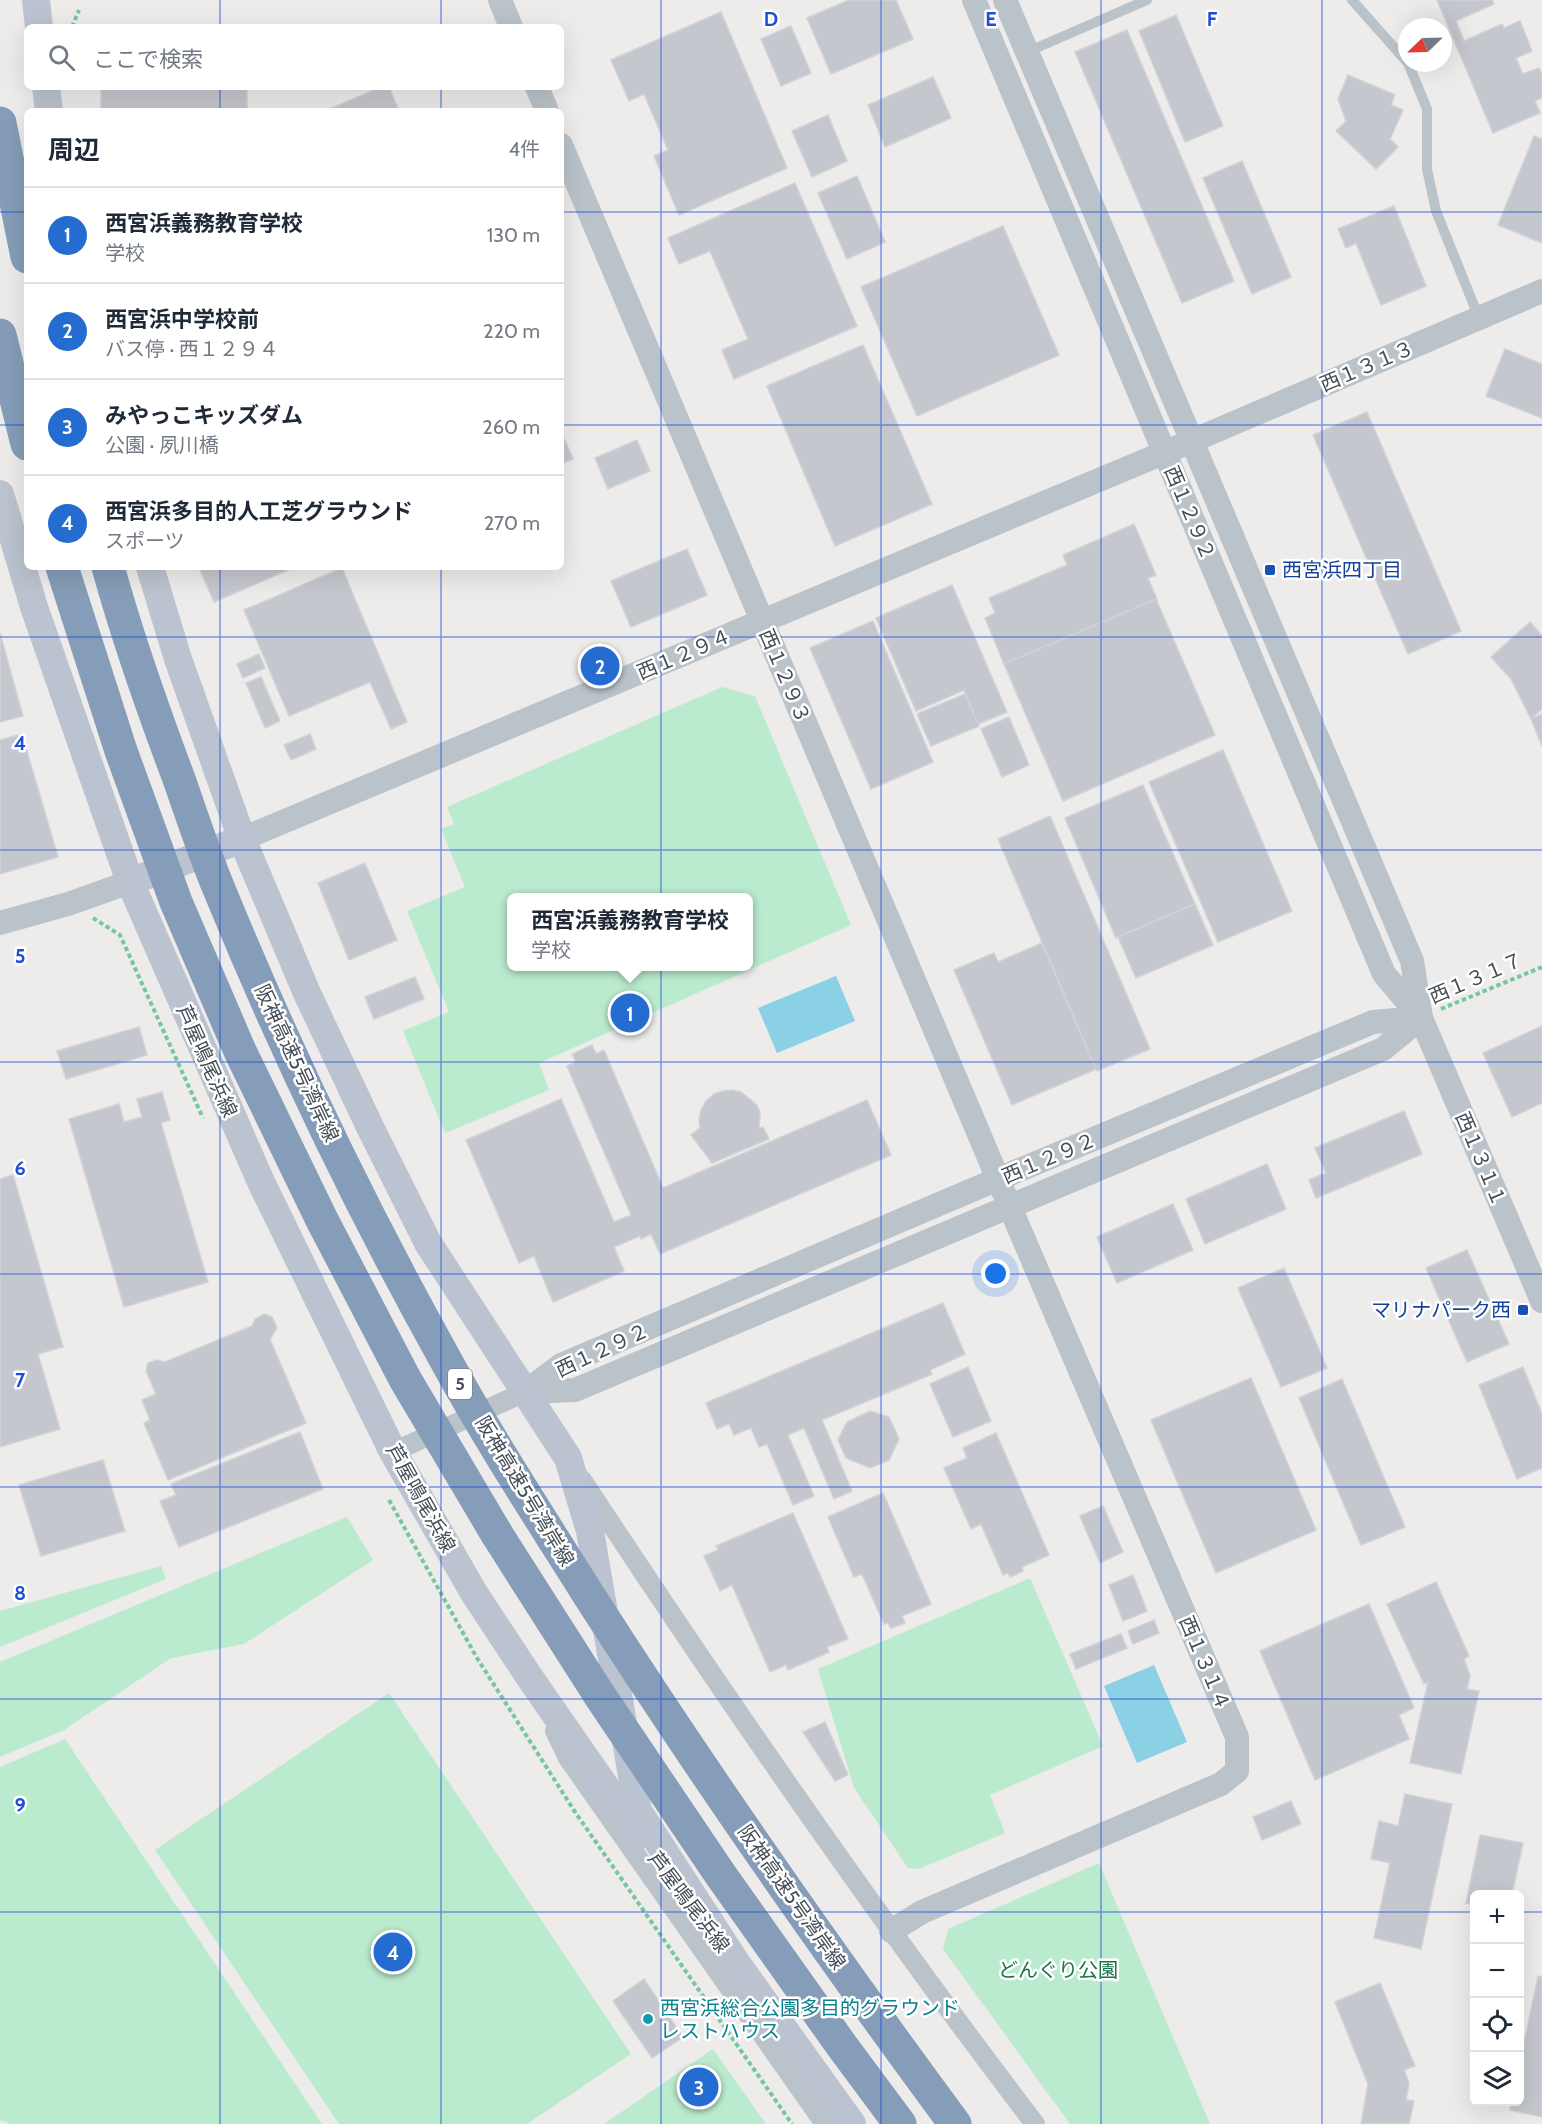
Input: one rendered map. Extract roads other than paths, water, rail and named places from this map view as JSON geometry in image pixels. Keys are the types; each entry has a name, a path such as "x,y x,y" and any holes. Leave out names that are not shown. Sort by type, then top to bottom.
{"highway":[{"path":"0,123 24,242"},
{"path":"0,335 24,432"},
{"name":"5","path":"63,570 121,751 176,902 240,1051 322,1220 405,1380 498,1536 600,1696 720,1874 900,2124"},
{"name":"阪神高速5号湾岸線","path":"109,570 161,732 218,886 300,1071 360,1197 445,1359 536,1511 634,1665 756,1846 955,2124"}],"main road":[{"path":"36,0 39,24"},
{"path":"46,90 49,108"},
{"name":"芦屋鳴尾浜線","path":"0,494 34,606 130,882 261,1182 393,1452 474,1593 530,1678 691,1910 738,1965"},
{"name":"芦屋鳴尾浜線","path":"151,570 178,659 242,838 306,991 428,1243 567,1458 591,1531 638,1811 738,1965"},
{"path":"130,882 242,838"},
{"path":"738,1965 852,2124"}],"street":[{"path":"500,0 510,24"},
{"name":"西１２９２","path":"974,0 1384,974 1420,1018"},
{"name":"西１２９２","path":"1005,0 1412,962 1420,1018"},
{"path":"538,90 546,108"},
{"name":"西１２９３","path":"564,152 1010,1207"},
{"name":"西１３１３","path":"1192,441 1542,291"},
{"name":"西１２９４","path":"242,838 1192,441"},
{"path":"0,923 68,904 130,882"},
{"name":"西１２９２","path":"525,1392 561,1365 1373,1022 1420,1018"},
{"name":"西１２９２","path":"525,1392 575,1390 1383,1049 1420,1018"},
{"name":"西１３１１","path":"1420,1018 1542,1301"},
{"name":"西１３１４","path":"891,1931 922,1912 1221,1784 1237,1771 1237,1737 1010,1207"},
{"path":"393,1452 525,1392"},
{"path":"567,1458 649,1581 891,1931 1035,2124"},
{"path":"530,1678 568,1758 825,2124"}],"lane":[{"path":"1027,52 1147,0"},
{"path":"1352,0 1398,51"},
{"path":"1412,72 1427,109 1427,170 1436,211 1479,318"}],"water":[{"path":"836,976 855,1021 777,1053 758,1008"},
{"path":"1154,1665 1187,1742 1137,1763 1104,1686"}],"place":[{"name":"西宮浜四丁目","path":"1270,570"},
{"name":"西宮浜中学校前","path":"600,666"},
{"name":"西宮浜義務教育学校","path":"630,1013"},
{"name":"マリナパーク西","path":"1523,1310"},
{"name":"西宮浜多目的人工芝グラウンド","path":"393,1952"},
{"name":"西宮浜総合公園多目的グラウンド レストハウス","path":"648,2019"},
{"name":"みやっこキッズダム","path":"699,2087"}],"park label":[{"name":"どんぐり公園","path":"1058,1970"}]}
